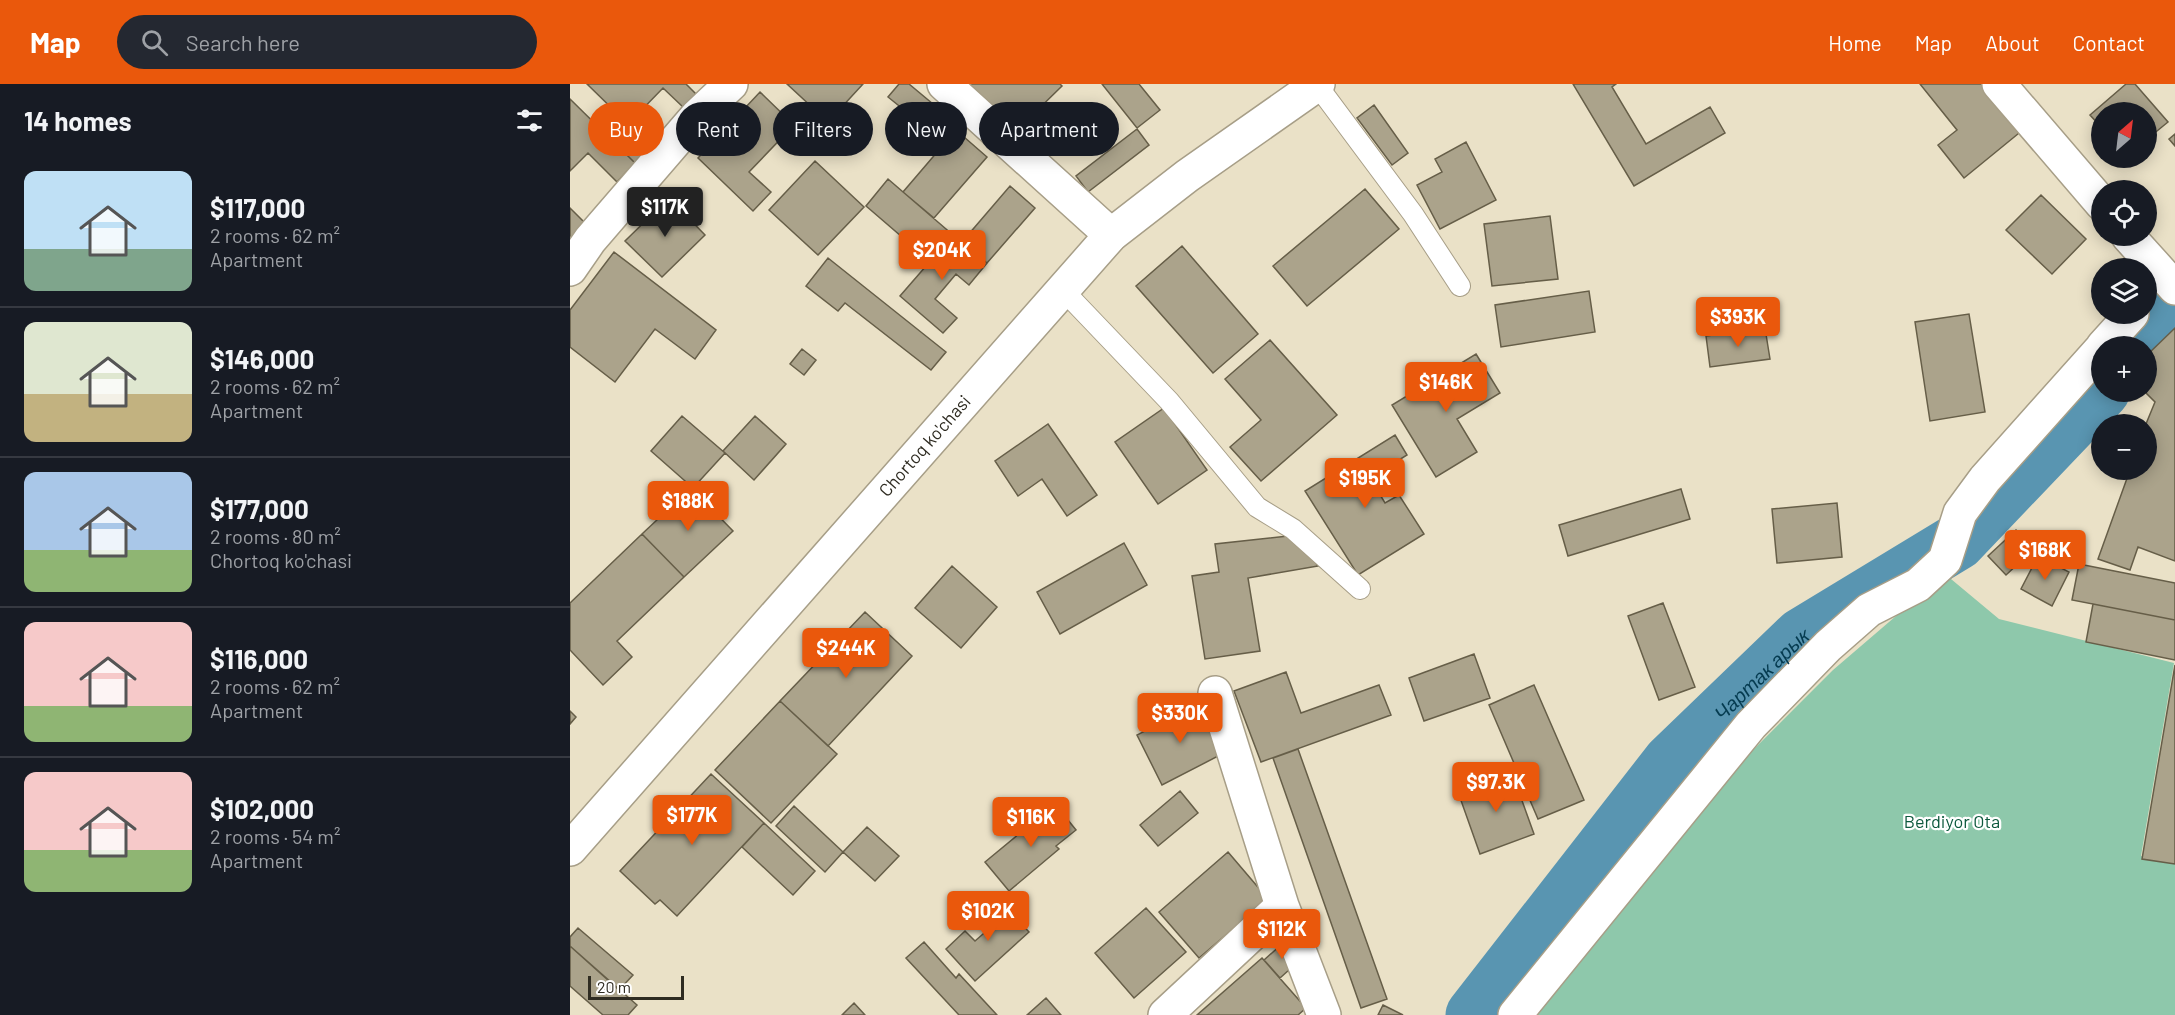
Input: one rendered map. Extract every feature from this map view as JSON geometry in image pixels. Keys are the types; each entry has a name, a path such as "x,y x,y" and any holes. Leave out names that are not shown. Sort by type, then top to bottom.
{"street":[{"path":"570,269 590,240 697,116 731,84"},
{"path":"944,84 1111,235"},
{"name":"Chortoq ko'chasi","path":"570,849 1111,235 1187,176 1318,84"},
{"path":"1999,84 2091,191"},
{"path":"2136,246 2165,283"},
{"path":"2112,336 2123,324"},
{"path":"1515,1015 1750,725 1828,646 1869,610 1918,585 1950,547 1960,513 1985,479 2091,359"},
{"path":"1215,693 1282,906 1324,1015"},
{"path":"1165,1015 1282,906"}],"lane":[{"path":"1318,84 1413,214 1460,286"},
{"path":"1062,289 1169,401 1257,507 1293,529 1360,589"}],"green space":[{"name":"Berdiyor Ota","path":"1945,574 1999,619 2174,663 2141,856 2175,862 2175,1015 1535,1015 1752,751 1833,670"}],"building":[{"path":"587,84 686,84 697,95 690,102 678,102 663,88 649,102 605,102"},
{"path":"787,84 863,84 846,102 806,102"},
{"path":"899,84 909,84 931,102 894,102 888,97"},
{"path":"962,84 1060,84 1062,86 1046,102 983,102"},
{"path":"1102,84 1139,84 1160,110 1137,128 1119,105 1119,102 1116,102"},
{"path":"1573,84 1616,84 1612,87 1646,144 1710,107 1725,133 1634,186"},
{"path":"1920,84 1987,84 2024,129 1964,178 1938,145 1957,130"},
{"path":"2126,84 2135,84 2151,102 2105,102"},
{"path":"760,92 773,105 773,147 749,172 771,192 753,211 698,158 700,156 761,156 761,102 751,102"},
{"path":"570,99 588,117 588,153 570,171"},
{"path":"1374,105 1408,153 1392,165 1357,118"},
{"path":"2157,109 2168,122 2157,131"},
{"path":"1137,129 1149,145 1088,192 1076,176 1102,156 1119,156 1119,143"},
{"path":"2175,134 2175,146 2169,139"},
{"path":"967,140 979,150 979,156 987,157 934,218 903,192 934,156 967,156"},
{"path":"1466,142 1496,200 1440,229 1417,185 1442,172 1435,159"},
{"path":"591,156 628,156 635,163 617,182"},
{"path":"628,156 642,156 635,163"},
{"path":"815,161 864,207 818,255 769,210"},
{"path":"888,179 953,235 930,261 866,206"},
{"path":"1010,186 1035,208 987,263 962,242"},
{"path":"1365,189 1399,229 1307,306 1273,266"},
{"path":"2041,195 2086,239 2052,274 2006,230"},
{"path":"669,198 705,235 662,277 625,241"},
{"path":"570,208 587,225 570,242"},
{"path":"1550,216 1558,279 1492,286 1484,224"},
{"path":"953,235 987,263 969,285 956,274 935,299 957,318 943,333 900,296"},
{"path":"1182,246 1258,334 1213,373 1136,286"},
{"path":"614,252 716,330 695,359 655,329 615,382 570,347 570,310"},
{"path":"828,258 946,352 931,370 845,303 838,311 806,286"},
{"path":"1589,291 1595,332 1501,347 1495,305"},
{"path":"1969,314 1985,412 1930,421 1915,322"},
{"path":"1765,328 1770,359 1710,367 1706,336"},
{"path":"2175,328 2175,561 2138,547 2130,570 2098,559 2126,480 2157,480 2157,414 2150,414 2157,402 2157,345"},
{"path":"1270,340 1337,415 1261,481 1230,447 1261,420 1225,379"},
{"path":"802,349 816,360 804,375 790,364"},
{"path":"1476,354 1500,393 1457,419 1477,452 1436,477 1392,405"},
{"path":"1164,408 1207,470 1158,504 1115,442"},
{"path":"682,416 725,453 693,488 651,451"},
{"path":"755,416 786,444 754,480 723,451"},
{"path":"1048,424 1097,495 1067,516 1042,479 1018,496 995,461"},
{"path":"1395,435 1407,455 1370,478 1385,503 1399,495 1424,534 1358,575 1305,491"},
{"path":"691,488 733,531 684,577 642,534"},
{"path":"1681,489 1690,519 1568,556 1559,525"},
{"path":"1837,503 1842,557 1777,563 1772,509"},
{"path":"2016,530 2034,549 2006,575 1988,556"},
{"path":"642,534 684,577 617,641 632,657 603,685 570,650 570,603"},
{"path":"1297,535 1318,566 1248,578 1260,651 1205,659 1192,576 1219,572 1215,544"},
{"path":"1124,543 1147,585 1060,634 1037,592"},
{"path":"2038,556 2069,572 2052,606 2021,589"},
{"path":"2079,564 2175,583 2175,620 2072,600"},
{"path":"952,566 997,607 961,648 915,608"},
{"path":"1663,603 1695,687 1659,700 1628,616"},
{"path":"2093,604 2175,620 2175,660 2086,642"},
{"path":"865,612 912,656 828,746 780,701"},
{"path":"1474,654 1490,698 1424,721 1409,678"},
{"path":"2175,665 2175,864 2142,859"},
{"path":"1286,672 1301,713 1379,685 1391,715 1261,762 1234,691"},
{"path":"1534,685 1584,800 1538,819 1489,705"},
{"path":"780,701 837,754 771,823 715,770"},
{"path":"1199,703 1224,753 1162,785 1137,735"},
{"path":"570,711 576,717 570,724"},
{"path":"1298,749 1387,999 1361,1008 1273,758"},
{"path":"1512,773 1534,834 1480,854 1458,792"},
{"path":"711,774 764,823 677,916 660,900 655,904 620,871"},
{"path":"1180,791 1198,813 1158,846 1140,825"},
{"path":"1055,804 1076,830 1056,846 1059,849 1009,891 985,862"},
{"path":"794,806 843,852 825,872 776,826"},
{"path":"764,823 815,871 793,895 742,847"},
{"path":"867,827 899,856 875,881 843,852"},
{"path":"1228,852 1268,899 1199,958 1159,912"},
{"path":"999,900 1029,932 975,981 946,949 965,931 975,941 991,927 982,916"},
{"path":"1146,908 1186,952 1134,998 1095,953"},
{"path":"578,928 633,975 619,990 570,946 570,937"},
{"path":"924,942 956,978 959,974 997,1015 959,1015 906,958"},
{"path":"1283,943 1299,961 1280,978 1264,960"},
{"path":"570,946 637,1005 628,1015 603,1015 570,986"},
{"path":"1262,958 1306,1008 1298,1015 1197,1015"},
{"path":"1046,998 1061,1015 1027,1015"},
{"path":"854,1003 865,1015 842,1015"},
{"path":"1383,1005 1403,1015 1378,1015"}],"waterway":[{"name":"Чартак арык","path":"2153,336 2175,314"},
{"name":"Чартак арык","path":"1474,1015 1671,762 1802,636 1957,542 2091,402"}]}
